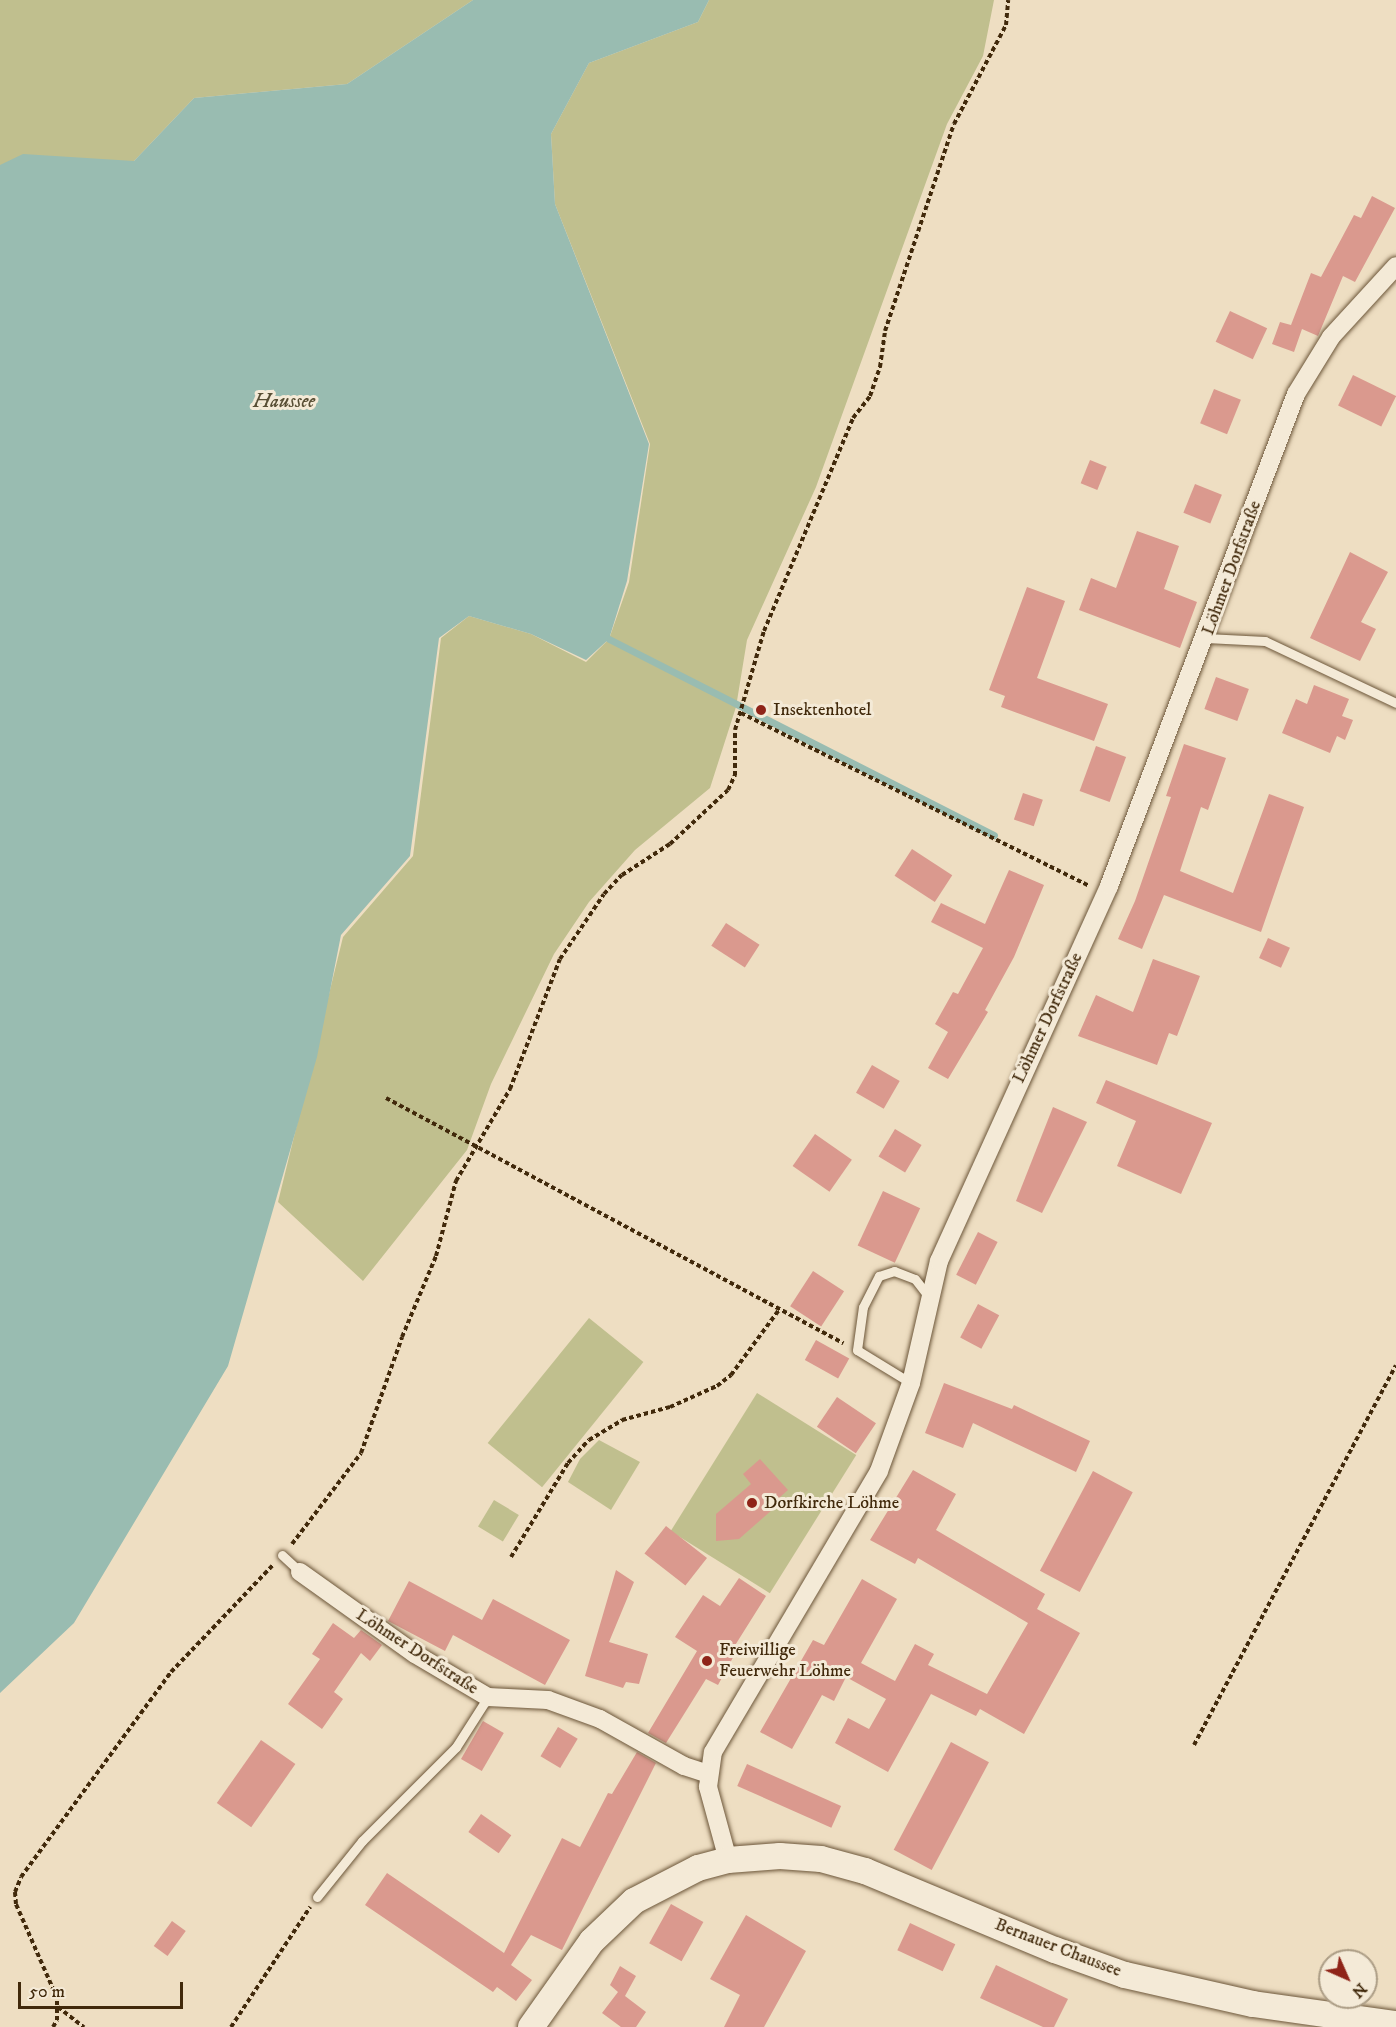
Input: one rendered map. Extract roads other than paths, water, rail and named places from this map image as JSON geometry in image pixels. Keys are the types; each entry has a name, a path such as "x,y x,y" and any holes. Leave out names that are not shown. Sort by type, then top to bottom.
{"main road":[{"name":"Bernauer Chaussee","path":"728,1860 780,1856 848,1866 921,1891 1055,1950 1125,1975 1319,2021 1396,2024"},
{"path":"531,2027 592,1941 623,1910 668,1881 728,1860"}],"street":[{"name":"Löhmer Dorfstraße","path":"728,1860 713,1810 708,1774 721,1738 879,1471 911,1383 939,1262 1106,894 1305,378 1331,337 1396,266"},
{"name":"Löhmer Dorfstraße","path":"300,1572 415,1654 488,1697 548,1700 600,1719 684,1766 708,1774"}],"lane":[{"path":"1206,639 1265,641 1396,703"},
{"path":"911,1383 857,1350 863,1308 879,1276 894,1271 915,1279 931,1300"},
{"path":"282,1556 300,1572"},
{"path":"317,1897 362,1841 456,1747 488,1697"}],"water":[{"name":"Haussee","path":"473,0 709,0 698,22 589,63 551,134 555,204 649,444 627,581 609,639 586,660 531,634 469,616 439,638 410,856 341,935 317,1057 228,1366 74,1623 0,1693 0,165 23,154 134,161 194,98 347,84"}],"waterway":[{"path":"609,639 994,835"}],"place":[{"name":"Insektenhotel","path":"761,710"},
{"name":"Dorfkirche Löhme","path":"752,1503"},
{"name":"Freiwillige Feuerwehr Löhme","path":"707,1661"}]}
